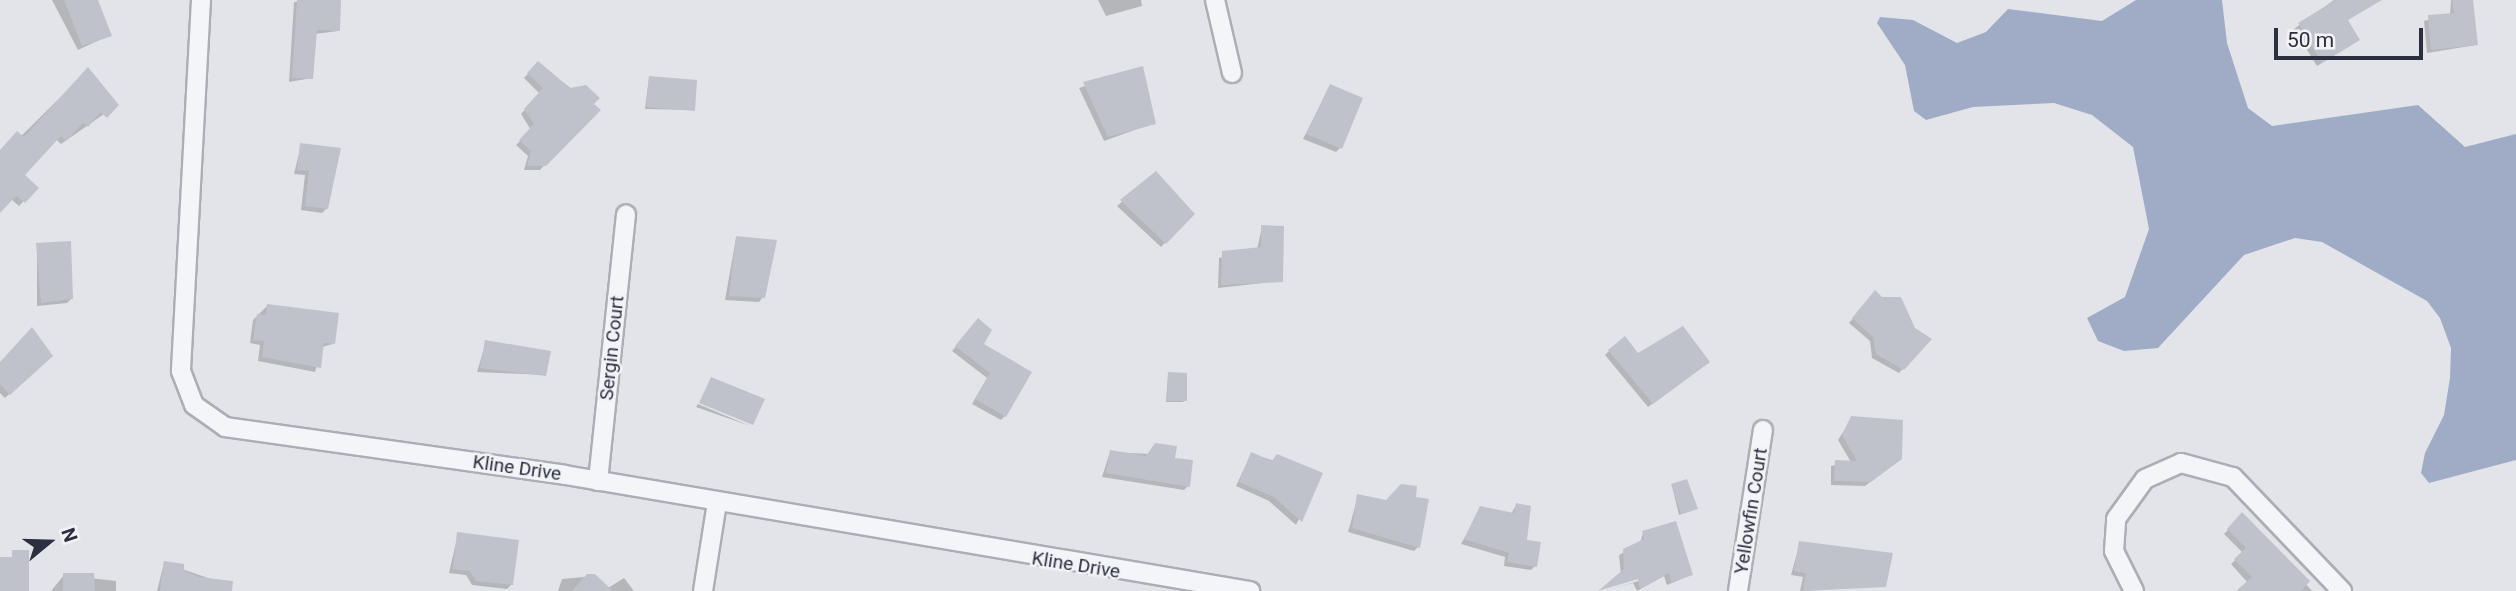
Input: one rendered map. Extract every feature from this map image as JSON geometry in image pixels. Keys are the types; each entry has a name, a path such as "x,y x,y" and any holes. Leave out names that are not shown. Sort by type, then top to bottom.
{"street":[{"name":"Kline Drive","path":"201,0 181,371 194,405 242,432 598,481 1250,591"},
{"path":"1215,0 1232,74"},
{"name":"Sergin Court","path":"598,481 626,214"},
{"name":"Yellowfin Court","path":"1738,591 1763,430"},
{"path":"2134,591 2114,551 2116,519 2145,479 2181,463 2233,477 2342,591"},
{"path":"703,591 717,503"}],"water":[{"path":"2136,0 2222,0 2227,43 2248,108 2272,126 2418,105 2465,147 2516,134 2516,460 2429,483 2421,473 2425,453 2444,415 2450,378 2451,348 2440,318 2427,301 2322,242 2295,238 2244,255 2158,348 2124,351 2098,341 2087,318 2125,297 2149,229 2133,147 2092,115 2054,103 1973,107 1926,120 1914,111 1905,65 1877,23 1880,17 1913,20 1957,43 1986,32 2008,9 2102,21"}],"building":[{"path":"64,0 98,0 112,36 82,46"},
{"path":"297,0 341,0 340,31 317,30 313,79 292,78"},
{"path":"2336,0 2382,0 2348,20 2360,40 2322,63 2298,23"},
{"path":"2452,0 2473,0 2478,45 2431,50 2428,15 2454,13"},
{"path":"538,61 570,88 586,85 600,98 594,104 601,110 546,166 527,166 531,151 519,140 534,124 524,109 543,88 527,73"},
{"path":"1143,66 1156,124 1108,137 1083,82"},
{"path":"88,67 119,105 107,118 101,112 88,127 83,123 66,141 61,136 25,175 39,188 25,203 16,196 0,213 0,150 17,131 24,137"},
{"path":"649,76 697,80 695,111 646,107"},
{"path":"1330,84 1363,98 1342,149 1306,134"},
{"path":"300,143 341,148 328,209 305,206 309,171 297,170"},
{"path":"1156,171 1195,214 1166,244 1120,200"},
{"path":"1261,225 1284,226 1283,282 1221,285 1222,251 1261,247"},
{"path":"736,236 777,240 765,298 729,296"},
{"path":"71,241 73,299 41,303 36,243"},
{"path":"1875,290 1882,297 1901,297 1915,328 1932,339 1904,370 1876,354 1873,337 1852,318"},
{"path":"267,304 339,313 335,344 324,343 321,368 262,357 264,341 253,340 257,314 266,315"},
{"path":"978,318 992,330 984,344 1032,372 1006,417 975,399 990,373 955,346"},
{"path":"1683,326 1710,362 1653,404 1608,350 1625,336 1638,353"},
{"path":"32,327 53,356 10,395 0,384 0,362"},
{"path":"485,340 551,351 546,376 480,368"},
{"path":"1168,372 1187,373 1187,401 1167,401"},
{"path":"711,377 765,399 753,425 699,403"},
{"path":"1851,416 1903,420 1902,459 1871,482 1834,481 1835,460 1857,461 1842,435"},
{"path":"1155,443 1177,446 1175,458 1193,460 1190,487 1106,473 1110,450 1146,456"},
{"path":"1251,452 1272,461 1277,454 1323,473 1302,522 1274,497 1239,482"},
{"path":"1687,479 1698,509 1681,514 1671,484"},
{"path":"1401,484 1417,486 1416,497 1429,499 1420,548 1352,528 1357,494 1386,500"},
{"path":"1516,503 1531,506 1527,540 1541,542 1537,567 1507,562 1509,553 1464,539 1480,506 1514,513"},
{"path":"2242,512 2310,581 2301,591 2236,591 2252,577 2234,559 2246,548 2227,529"},
{"path":"1676,521 1693,575 1671,582 1669,573 1640,589 1638,579 1598,591 1624,569 1623,549 1644,539 1642,531"},
{"path":"457,532 519,540 513,585 476,581 470,571 453,569"},
{"path":"1799,541 1893,553 1886,587 1803,591 1806,573 1794,571"},
{"path":"12,550 29,550 29,591 0,591 0,557 12,557"},
{"path":"164,561 184,564 184,571 199,577 233,581 232,591 160,591"},
{"path":"63,573 94,573 95,591 63,591"},
{"path":"587,574 595,574 613,591 572,591"}]}
